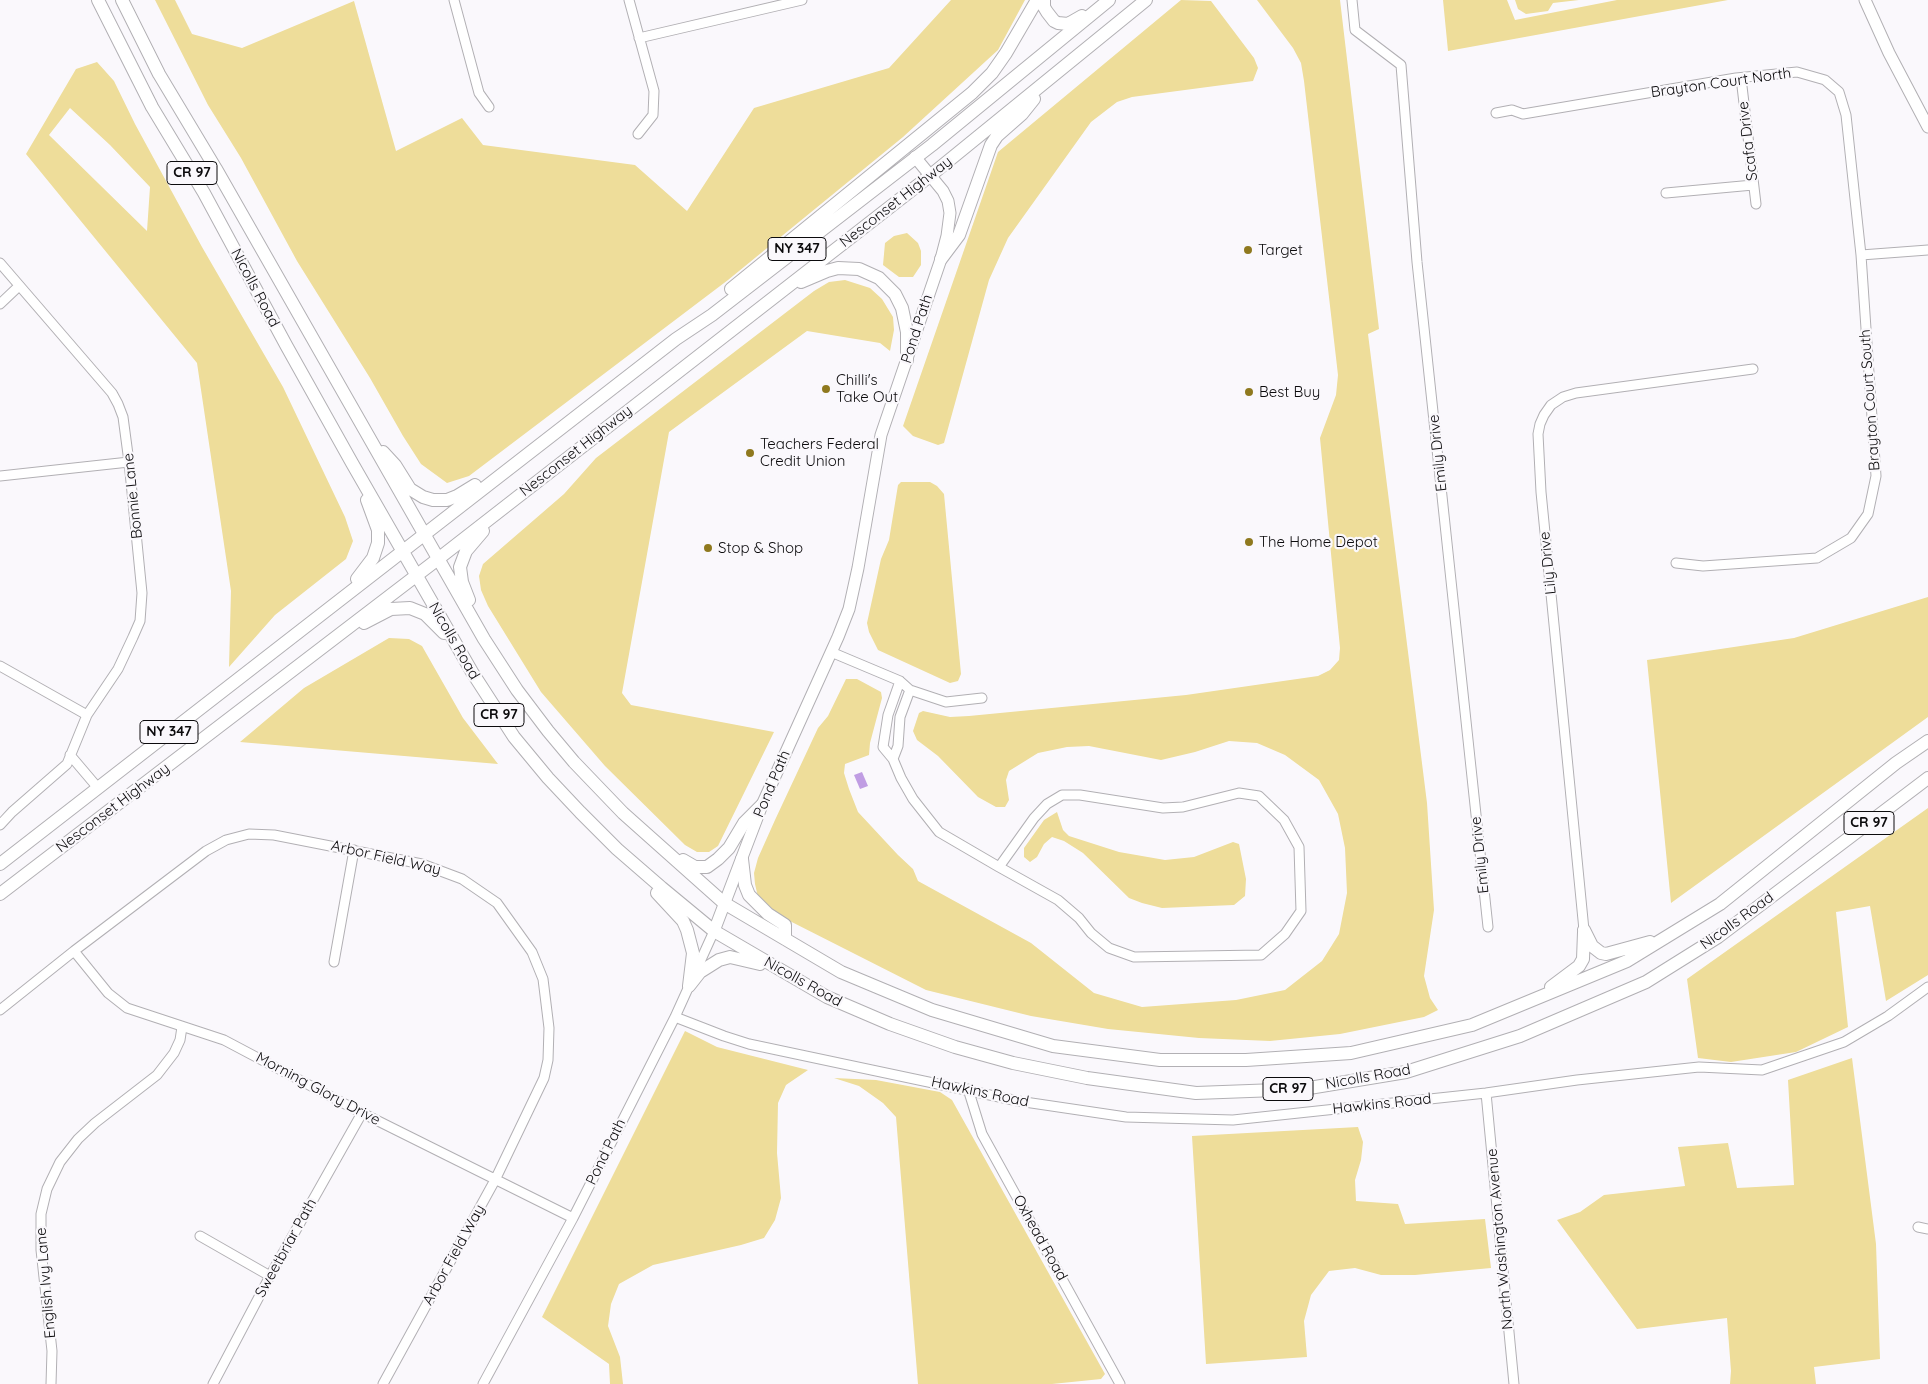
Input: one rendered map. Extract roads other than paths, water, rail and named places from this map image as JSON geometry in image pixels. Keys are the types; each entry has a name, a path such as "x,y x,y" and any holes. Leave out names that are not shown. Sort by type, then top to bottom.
{"highway":[{"name":"Nicolls Road","path":"98,0 152,107 204,193 352,463 498,714 530,757 580,812 638,868 714,931 827,997 890,1024 955,1047 1014,1063 1086,1078 1196,1093 1303,1089 1406,1072 1520,1036 1646,982 1718,937 1928,778"},
{"name":"Nicolls Road","path":"122,0 159,74 216,169 484,639 517,690 570,757 607,797 657,845 691,872 724,903 841,972 932,1010 1053,1046 1160,1060 1246,1060 1351,1053 1472,1025 1627,960 1720,904 1896,763 1928,741"},
{"path":"676,339 709,307 972,93 992,73 1006,53 1037,0"},
{"path":"1044,0 1044,7 1050,18 1062,24 1072,22 1108,1"},
{"name":"Nesconset Highway","path":"0,894 438,559 931,175 1146,0"},
{"name":"Nesconset Highway","path":"0,864 402,550 676,339 712,315 971,114 1108,1"},
{"path":"940,260 959,235 983,163 994,140 1022,114 1047,82"},
{"path":"782,290 838,268 859,269 879,278 895,294 902,308 907,332 907,360"},
{"path":"364,429 395,465 410,489 423,497 439,500 452,498 462,493 539,445"},
{"path":"338,601 370,563 378,543 376,525 352,463"},
{"path":"484,639 462,582 460,567 463,556 469,546 505,506"},
{"path":"321,648 386,610 403,607 416,609 426,614 457,646"},
{"path":"1896,763 1928,734"},
{"path":"1904,796 1928,786"},
{"path":"657,845 695,867 706,867 718,860 729,848 744,823 762,805"},
{"path":"742,860 745,885 749,895 768,914 785,925 785,939"},
{"path":"638,868 683,921 687,930 693,953 689,986"},
{"path":"1584,930 1592,946 1601,953 1606,954 1662,939"},
{"path":"1540,997 1579,966 1583,959 1584,930"},
{"path":"689,986 709,965 730,957 744,959 779,970"}],"main road":[{"path":"1865,0 1889,53 1928,127"},
{"name":"Pond Path","path":"714,931 762,805 846,616 852,596 882,435 940,260 948,228 949,207 943,191 915,157"}],"street":[{"path":"454,0 479,93 489,107"},
{"path":"629,0 654,91 653,115 638,134"},
{"path":"639,38 802,0"},
{"name":"Emily Drive","path":"1352,0 1355,30 1401,65 1417,262 1488,927"},
{"name":"Brayton Court North","path":"1496,113 1512,110 1523,114 1741,78 1798,72 1825,80 1839,92 1846,115 1861,254"},
{"name":"Scafa Drive","path":"1741,78 1756,204"},
{"path":"1666,193 1753,185"},
{"path":"1861,254 1928,250"},
{"name":"Brayton Court South","path":"1676,563 1702,566 1817,558 1851,538 1868,514 1876,476 1861,254"},
{"name":"Bonnie Lane","path":"0,263 112,393 124,417 142,584 140,621 118,669 87,714 67,764 12,812 0,825"},
{"path":"0,304 19,286"},
{"name":"Lily Drive","path":"1584,930 1541,492 1538,434 1540,424 1551,405 1563,397 1576,393 1753,369"},
{"path":"0,476 129,462"},
{"path":"831,652 900,682 910,690 946,702 982,698"},
{"path":"0,666 87,714"},
{"path":"900,682 888,715 883,747 894,759 901,778 913,799 940,832 999,867 1058,900 1109,948 1134,957 1261,955 1285,934 1301,911 1299,847 1284,820 1259,796 1239,793 1184,807 1163,808 1080,795 1062,795 1048,804 1034,818 999,867"},
{"path":"894,759 900,717 910,690"},
{"path":"885,737 898,738"},
{"path":"70,755 98,788"},
{"name":"Arbor Field Way","path":"0,1010 206,850 226,840 249,834 262,834 422,864 462,879 497,903 532,952 543,979 550,1028 548,1060 544,1078 495,1180 384,1384"},
{"path":"334,962 354,850"},
{"name":"Pond Path","path":"482,1384 573,1218 676,1017 714,931"},
{"name":"Morning Glory Drive","path":"74,951 117,1001 127,1008 224,1040 362,1113 573,1218"},
{"name":"Hawkins Road","path":"676,1017 749,1044 1018,1101 1126,1117 1233,1120 1486,1093 1577,1080 1699,1067 1762,1070 1844,1042 1888,1016 1928,986"},
{"name":"English Ivy Lane","path":"51,1384 52,1351 41,1250 41,1214 47,1189 60,1162 78,1138 157,1075 174,1053 180,1040 182,1026"},
{"name":"Oxhead Road","path":"968,1089 982,1134 1120,1384"},
{"name":"North Washington Avenue","path":"1486,1093 1514,1384"},
{"name":"Sweetbriar Path","path":"212,1384 270,1276 362,1113"},
{"path":"1918,1228 1928,1229"},
{"path":"200,1236 270,1276"}],"place":[{"name":"Target","path":"1248,250"},
{"name":"Chilli's Take Out","path":"826,389"},
{"name":"Best Buy","path":"1249,392"},
{"name":"Teachers Federal Credit Union","path":"750,453"},
{"name":"The Home Depot","path":"1249,542"},
{"name":"Stop & Shop","path":"708,548"}]}
